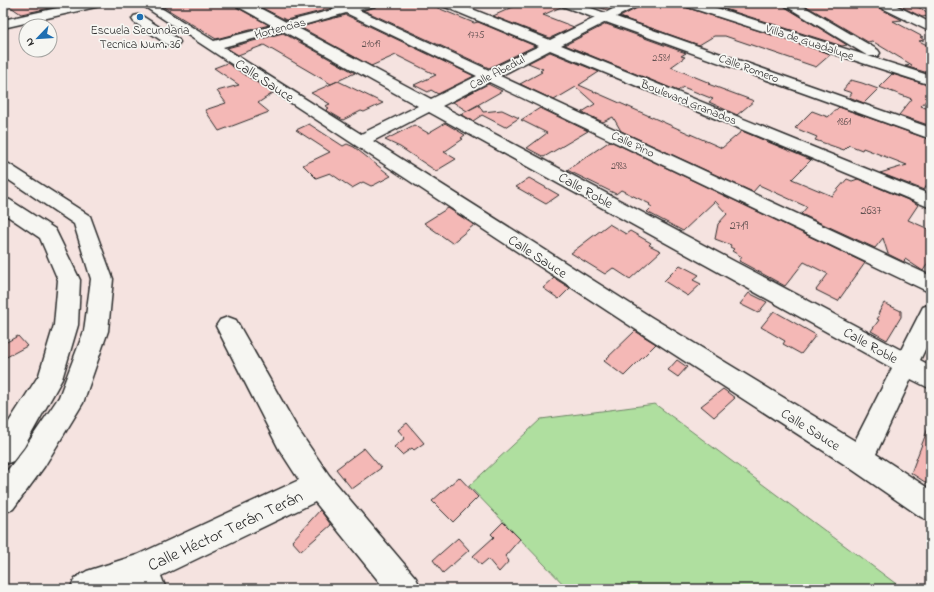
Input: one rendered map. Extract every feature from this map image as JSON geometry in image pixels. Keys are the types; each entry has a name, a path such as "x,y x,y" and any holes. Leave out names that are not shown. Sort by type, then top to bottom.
{"street":[{"path":"47,3 57,12"},
{"path":"3,24 96,3"},
{"name":"Calle Sauce","path":"145,3 643,323 860,459 931,507"},
{"name":"Calle Roble","path":"241,3 931,378"},
{"name":"Calle Pino","path":"334,3 931,285"},
{"name":"Hortencias","path":"212,46 371,3"},
{"name":"Boulevard Granados","path":"447,3 931,202"},
{"name":"Calle Romero","path":"566,3 931,134"},
{"name":"Calle Abedul","path":"360,141 634,3"},
{"name":"Villa de Guadalupe","path":"689,3 931,81"},
{"path":"790,3 906,73"},
{"path":"882,3 931,28"},
{"path":"464,10 482,5"},
{"path":"138,19 173,42"},
{"path":"151,28 172,20"},
{"path":"3,168 83,221 102,279 96,331 70,403 34,458 3,499"},
{"path":"3,204 48,234 69,280 66,325 50,379 14,438 3,452"},
{"path":"860,459 931,313"},
{"path":"228,326 289,440 319,485 405,589"},
{"name":"Calle Héctor Terán Terán","path":"86,589 98,582 145,580 319,485"}],"green space":[{"path":"655,404 903,589 568,589 469,486 541,419"}],"building":[{"path":"5,3 55,3 55,7 21,14"},
{"path":"157,3 234,3 236,7 269,25 216,39"},
{"path":"253,3 327,3 333,8 286,20"},
{"path":"378,3 426,3 474,23 478,22 535,46 489,68 363,10 375,7"},
{"path":"522,3 559,3 561,7 543,15 574,27 550,38 493,16"},
{"path":"593,3 622,3 607,10 593,5"},
{"path":"641,3 682,3 685,7 831,54 816,67 725,36 714,36 699,45 620,17 639,7"},
{"path":"706,3 783,3 785,7 847,45 842,46"},
{"path":"801,3 875,3 877,7 902,20 893,21 923,37 920,37 924,40 919,41 931,47 931,74 905,66 912,65 872,41 868,42"},
{"path":"894,3 910,3 929,13 927,14 930,16 922,17"},
{"path":"346,15 474,76 438,94 431,90 428,92 414,85 436,75 396,55 371,66 300,27"},
{"path":"606,24 686,53 681,56 685,57 671,67 710,83 708,84 754,101 737,115 709,102 713,99 683,87 678,91 565,45"},
{"path":"283,33 355,73 331,84 264,45 238,55 227,48"},
{"path":"550,52 599,72 579,85 722,148 742,131 811,160 792,179 832,196 847,179 852,181 858,179 915,203 918,205 908,220 931,230 931,258 923,271 905,259 904,262 888,254 883,238 875,248 801,214 807,207 759,185 753,192 621,131 613,117 603,122 582,112 595,104 576,87 554,100 520,84 542,72 540,71 543,69 528,63"},
{"path":"227,63 273,93 258,103 269,112 219,131 205,110 226,103 217,91 239,85 214,68"},
{"path":"892,74 931,86 931,95 921,106 931,110 931,126 899,115 912,99 879,87"},
{"path":"851,80 878,89 864,103 849,97 852,93 843,90"},
{"path":"338,81 383,103 364,112 361,111 343,120 326,110 329,108 325,106 330,104 311,93"},
{"path":"488,84 502,91 467,111 453,102"},
{"path":"479,105 483,112 502,110 519,118 505,127 482,115 473,121 461,114"},
{"path":"839,107 931,140 931,179 924,190 880,173 907,165 863,148 862,150 849,145 844,150 815,140 817,137 795,128 812,111 828,117"},
{"path":"540,108 588,131 544,157 527,148 547,133 521,120"},
{"path":"445,123 465,135 461,138 463,139 444,152 456,159 436,171 400,147 385,140 414,125 428,133"},
{"path":"309,124 343,146 347,144 354,147 391,176 371,186 363,182 352,188 330,173 316,178 303,165 330,152 296,130"},
{"path":"610,141 865,263 838,301 816,290 828,274 804,262 785,286 739,261 742,257 732,251 734,249 730,247 731,245 715,239 718,224 727,214 715,201 683,231 647,212 652,207 649,205 650,204 621,190 616,194 567,170"},
{"path":"529,178 559,195 546,204 516,187"},
{"path":"448,208 474,225 452,243 424,223"},
{"path":"609,224 626,234 630,231 651,243 649,245 661,251 630,279 613,268 605,274 571,253"},
{"path":"680,265 699,275 693,280 701,284 688,296 664,281"},
{"path":"554,278 570,288 559,299 543,288"},
{"path":"749,293 767,302 758,313 740,304"},
{"path":"884,303 901,311 901,317 887,340 871,331 879,320 877,319 880,315 878,314"},
{"path":"774,311 816,335 801,354 783,344 785,341 761,327"},
{"path":"635,331 656,344 624,376 604,361"},
{"path":"18,336 27,346 3,359 3,344"},
{"path":"677,360 687,367 678,377 668,370"},
{"path":"723,389 735,398 714,417 701,406"},
{"path":"407,423 424,443 414,450 412,448 402,455 394,447 405,438 398,430"},
{"path":"931,423 931,486 911,473"},
{"path":"364,448 381,468 352,489 336,469"},
{"path":"459,477 478,497 453,522 432,501"},
{"path":"320,510 331,525 301,551 292,541"},
{"path":"503,522 520,539 505,556 509,561 499,572 488,559 481,565 473,556 494,537 491,534"},
{"path":"458,538 469,550 443,573 433,560"}],"place":[{"name":"Escuela Secundaria Tecnica Num. 36","path":"140,17"}]}
